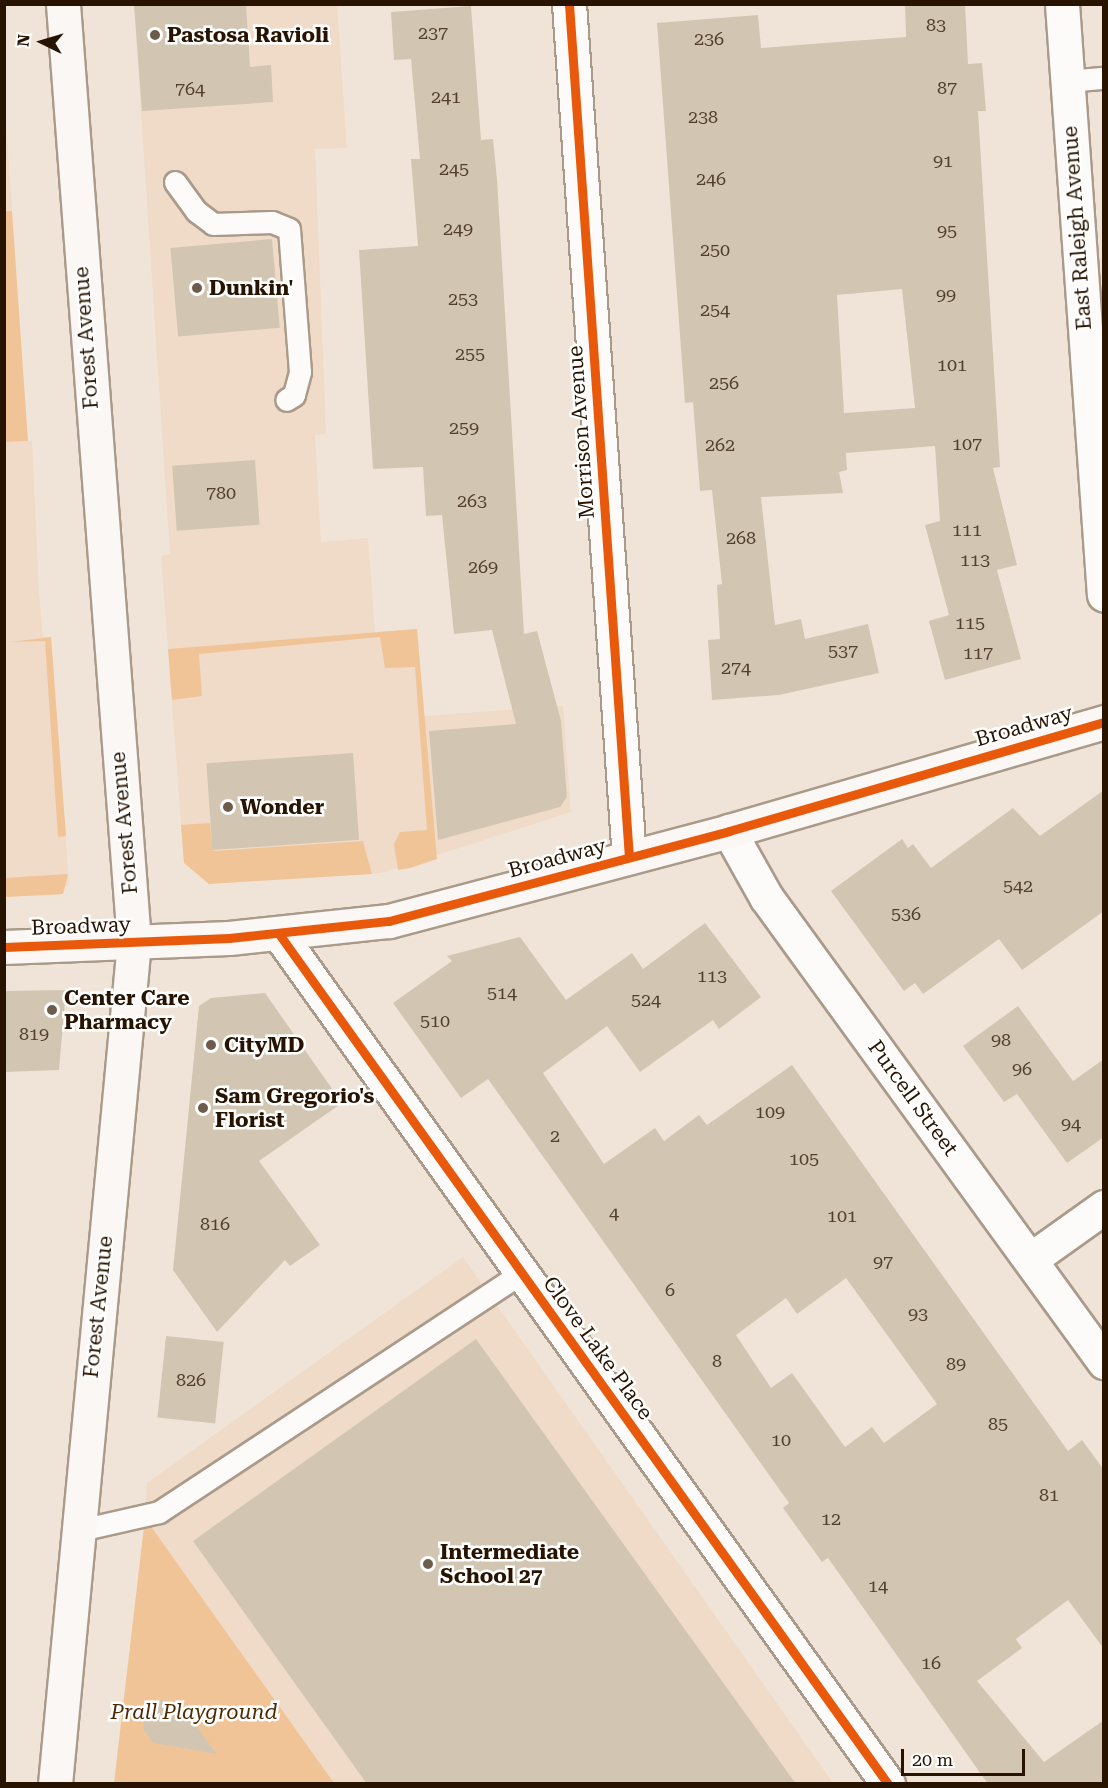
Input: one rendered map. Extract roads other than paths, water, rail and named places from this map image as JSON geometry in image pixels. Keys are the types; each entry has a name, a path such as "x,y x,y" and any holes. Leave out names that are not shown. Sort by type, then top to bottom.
{"main road":[{"name":"Forest Avenue","path":"55,1784 76,1531 134,942 63,4"},
{"name":"Broadway","path":"4,947 279,934 389,921 729,831 1104,722"}],"street":[{"name":"Morrison Avenue","path":"569,4 629,857"},
{"name":"East Raleigh Avenue","path":"1062,4 1104,595"},
{"name":"Purcell Street","path":"729,831 766,897 1104,1362"},
{"name":"Clove Lake Place","path":"279,934 888,1784"},
{"path":"1031,1259 1104,1207"}],"lane":[{"path":"1067,81 1104,78"},
{"path":"175,182 196,211 213,224 272,222 289,229 300,372 294,395 286,400"},
{"path":"76,1531 159,1512 521,1273"}],"place":[{"name":"Pastosa Ravioli","path":"155,35"},
{"name":"Dunkin'","path":"197,288"},
{"name":"Wonder","path":"228,807"},
{"name":"Center Care Pharmacy","path":"52,1010"},
{"name":"CityMD","path":"211,1045"},
{"name":"Sam Gregorio's Florist","path":"203,1108"},
{"name":"Intermediate School 27","path":"428,1564"}],"park label":[{"name":"Prall Playground","path":"194,1712"}]}
